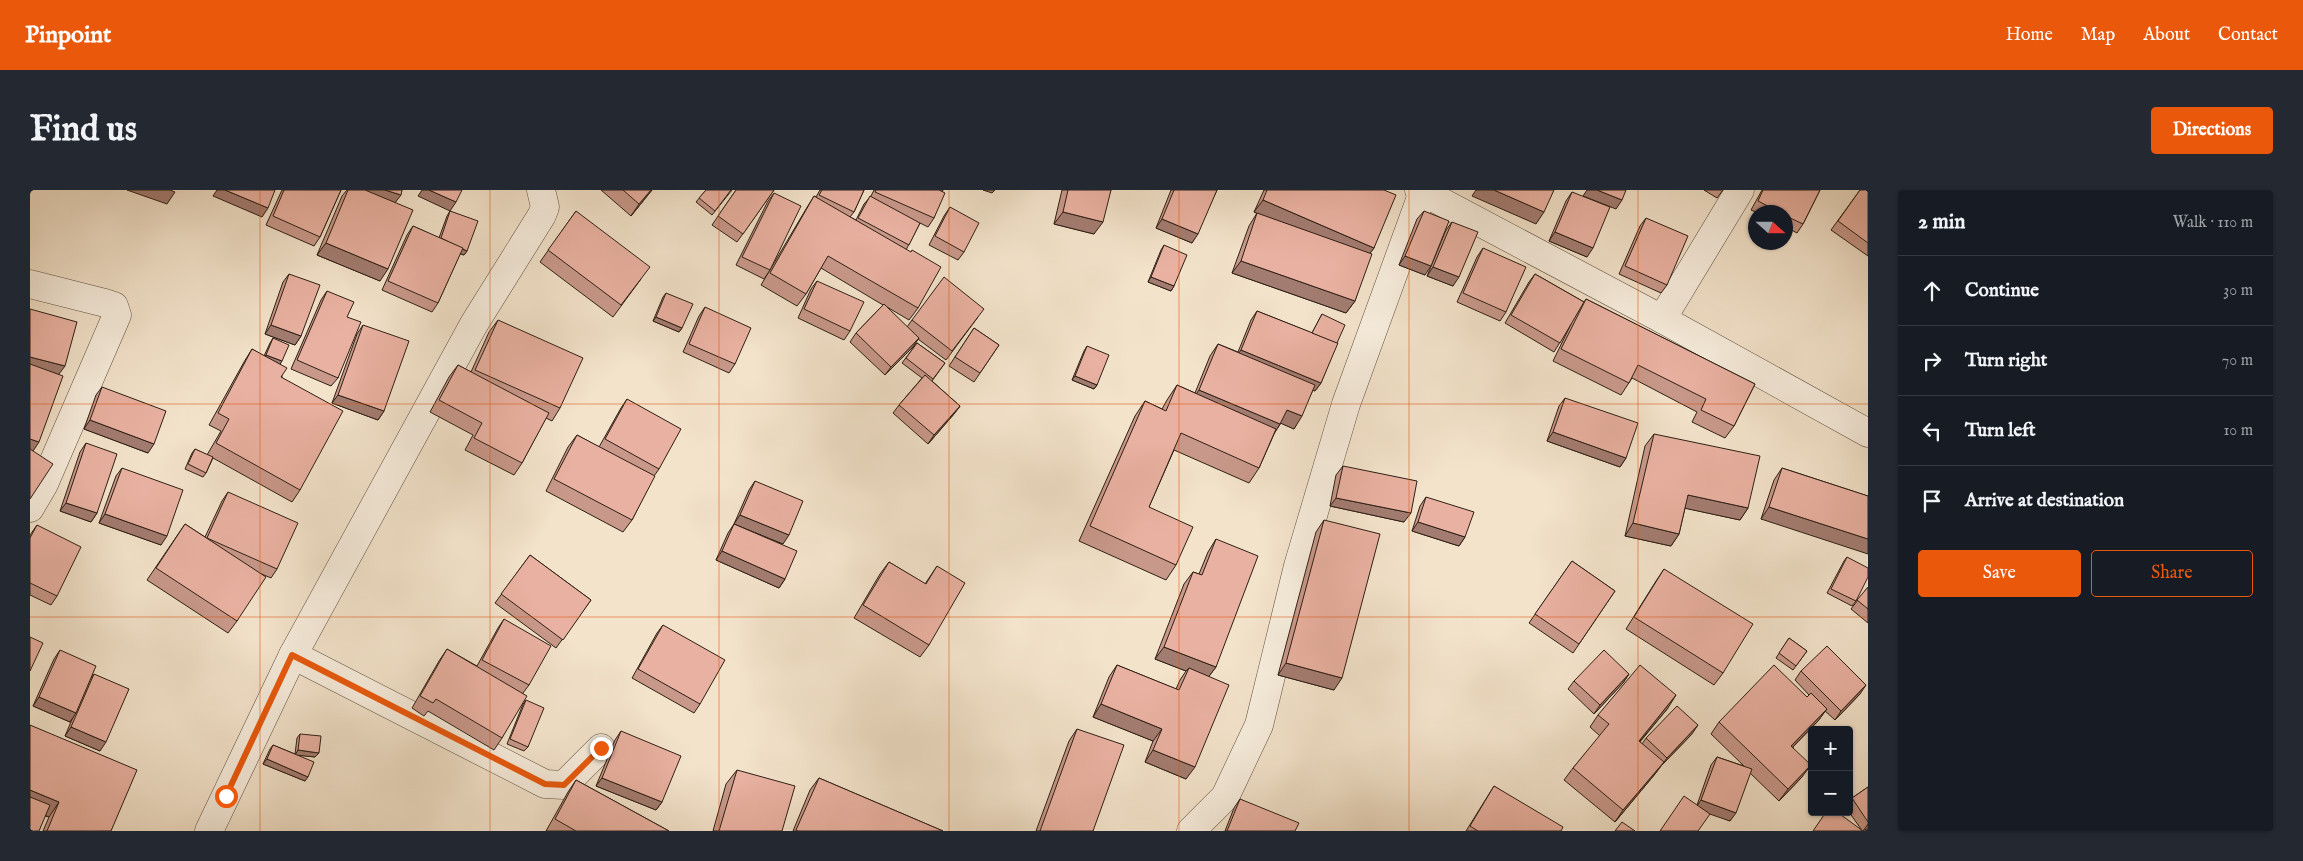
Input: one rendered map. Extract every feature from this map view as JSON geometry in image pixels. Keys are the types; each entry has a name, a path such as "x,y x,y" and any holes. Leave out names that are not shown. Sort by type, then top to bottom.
{"street":[{"path":"209,831 292,655 474,324 542,214 545,207 541,190"},
{"path":"1662,319 1740,190"},
{"path":"1191,831 1225,797 1260,725 1298,566 1346,404 1421,191 1662,319 1868,434"},
{"path":"30,284 105,303 114,306 118,313 84,396 44,484 30,508"},
{"path":"292,655 545,784 564,785 601,748"}],"building":[{"path":"225,190 275,190 268,208"},
{"path":"284,190 341,190 320,237 273,216"},
{"path":"348,190 365,190 413,210 388,269 326,243"},
{"path":"385,190 402,190 401,195"},
{"path":"429,190 462,190 456,202"},
{"path":"623,190 651,190 639,204"},
{"path":"706,190 731,190 715,211 699,198"},
{"path":"736,190 774,190 743,234 718,216"},
{"path":"822,190 864,190 854,212 819,195"},
{"path":"876,190 939,190 945,193 934,218 875,192"},
{"path":"1068,190 1111,190 1103,222 1063,212"},
{"path":"1174,190 1217,190 1198,234 1162,219"},
{"path":"1267,190 1384,190 1396,195 1374,248 1263,200"},
{"path":"1494,190 1554,190 1544,212"},
{"path":"1597,190 1626,190 1622,200"},
{"path":"1763,190 1820,190 1803,224 1793,219 1793,205 1766,205 1758,201"},
{"path":"1860,190 1868,190 1868,243 1838,221"},
{"path":"1572,192 1610,207 1593,248 1555,232"},
{"path":"774,193 801,206 770,270 742,257"},
{"path":"814,196 911,252 912,250 941,267 918,308 828,256 806,294 770,273"},
{"path":"870,196 920,223 909,245 858,218"},
{"path":"950,207 979,223 964,252 935,236"},
{"path":"450,211 478,221 467,251 441,238"},
{"path":"576,211 650,267 621,305 548,250"},
{"path":"1424,211 1449,221 1431,266 1405,256"},
{"path":"1257,213 1372,254 1355,301 1241,261"},
{"path":"1646,218 1688,236 1667,285 1625,266"},
{"path":"1452,222 1478,232 1459,277 1433,267"},
{"path":"413,226 463,248 438,303 388,281"},
{"path":"1164,245 1187,255 1174,286 1151,277"},
{"path":"1483,248 1526,267 1506,312 1463,293"},
{"path":"289,274 320,285 301,336 271,325"},
{"path":"1535,274 1584,302 1560,343 1511,315"},
{"path":"944,277 984,309 952,351 912,320"},
{"path":"817,281 864,302 850,331 804,309"},
{"path":"327,291 354,302 347,317 361,322 338,378 297,360"},
{"path":"666,293 693,304 682,328 656,317"},
{"path":"1586,299 1755,384 1734,426 1701,410 1706,399 1638,365 1629,383 1561,349"},
{"path":"884,304 919,338 891,367 856,333"},
{"path":"705,307 751,328 735,364 689,344"},
{"path":"30,309 77,322 65,366 30,357"},
{"path":"1257,311 1338,343 1321,383 1241,350"},
{"path":"1322,314 1345,325 1337,343 1312,333"},
{"path":"498,320 583,358 560,408 475,370"},
{"path":"363,325 409,341 384,411 338,395"},
{"path":"974,328 999,345 980,373 955,357"},
{"path":"273,338 289,345 282,361 266,355"},
{"path":"917,343 945,363 933,379 906,358"},
{"path":"1218,344 1315,385 1302,416 1287,410 1280,424 1199,390"},
{"path":"1087,346 1109,355 1097,385 1075,376"},
{"path":"252,349 287,368 281,377 343,411 300,490 216,443 229,419 218,413"},
{"path":"30,364 63,376 39,442 30,439"},
{"path":"458,365 549,413 522,463 474,438 482,423 439,400"},
{"path":"925,375 960,406 934,435 899,405"},
{"path":"1177,385 1276,429 1259,468 1181,433 1149,507 1193,527 1176,565 1090,526 1145,401 1166,411"},
{"path":"102,387 166,411 154,444 90,420"},
{"path":"1565,398 1638,423 1626,458 1553,432"},
{"path":"627,399 681,429 659,469 605,439"},
{"path":"1654,434 1760,456 1748,508 1688,495 1679,534 1633,523"},
{"path":"577,435 655,476 632,520 554,479"},
{"path":"86,443 117,454 97,513 66,503"},
{"path":"30,449 53,464 30,499"},
{"path":"195,449 213,457 206,473 188,464"},
{"path":"1343,466 1417,481 1411,513 1336,498"},
{"path":"122,468 183,490 167,536 105,514"},
{"path":"1782,468 1868,496 1868,539 1769,507"},
{"path":"755,481 803,501 789,535 740,515"},
{"path":"228,492 298,523 277,569 207,538"},
{"path":"1426,497 1474,512 1465,537 1418,522"},
{"path":"1324,520 1380,534 1342,678 1286,663"},
{"path":"185,524 266,577 237,621 156,568"},
{"path":"734,524 797,551 785,579 722,551"},
{"path":"37,525 81,547 57,596 30,583 30,538"},
{"path":"1216,539 1258,556 1216,667 1164,647 1193,572 1202,575"},
{"path":"530,555 591,600 563,640 501,594"},
{"path":"1847,557 1868,568 1868,577 1856,601 1831,589"},
{"path":"1572,561 1615,591 1579,644 1535,614"},
{"path":"889,562 926,584 937,566 965,583 929,645 863,605"},
{"path":"1664,569 1753,624 1723,673 1634,617"},
{"path":"1868,587 1868,609 1857,600"},
{"path":"504,619 551,646 529,685 482,660"},
{"path":"663,625 725,660 700,704 638,669"},
{"path":"30,637 43,643 30,671"},
{"path":"1789,638 1807,651 1796,666 1779,653"},
{"path":"1827,646 1866,685 1841,711 1801,671"},
{"path":"447,649 527,696 502,738 436,699 433,703 420,696"},
{"path":"60,650 96,666 76,713 39,697"},
{"path":"1604,650 1629,674 1600,705 1574,681"},
{"path":"1117,665 1179,690 1189,668 1229,685 1195,767 1153,750 1162,729 1101,704"},
{"path":"1640,665 1676,695 1639,741 1664,762 1623,810 1573,768 1609,724 1598,715"},
{"path":"1774,665 1807,697 1811,693 1827,709 1810,726 1808,726 1808,729 1791,746 1808,762 1808,768 1788,789 1719,722"},
{"path":"94,674 129,689 106,742 71,727"},
{"path":"526,700 544,708 528,747 510,739"},
{"path":"1677,706 1698,725 1667,758 1646,738"},
{"path":"30,725 137,770 111,831 47,831 59,802 30,790"},
{"path":"1077,729 1124,745 1093,831 1040,831"},
{"path":"621,731 681,756 662,802 602,778"},
{"path":"300,734 321,736 319,753 298,750"},
{"path":"273,745 314,762 308,777 267,759"},
{"path":"1717,757 1752,769 1736,813 1701,800"},
{"path":"737,770 795,786 782,831 719,831"},
{"path":"819,778 943,831 798,831 796,830"},
{"path":"576,780 669,831 576,831 555,819"},
{"path":"1494,786 1563,827 1561,831 1478,831 1470,826"},
{"path":"1868,787 1868,822 1853,800 1853,797"},
{"path":"1684,796 1710,814 1698,831 1660,831"},
{"path":"30,797 50,805 39,831 30,831"},
{"path":"1240,799 1299,823 1295,831 1227,831"},
{"path":"1823,816 1842,816 1863,831 1813,831"},
{"path":"1622,822 1635,831 1615,831"}],"route":[{"path":"226,796 292,655 545,784 564,785 601,748"}]}
